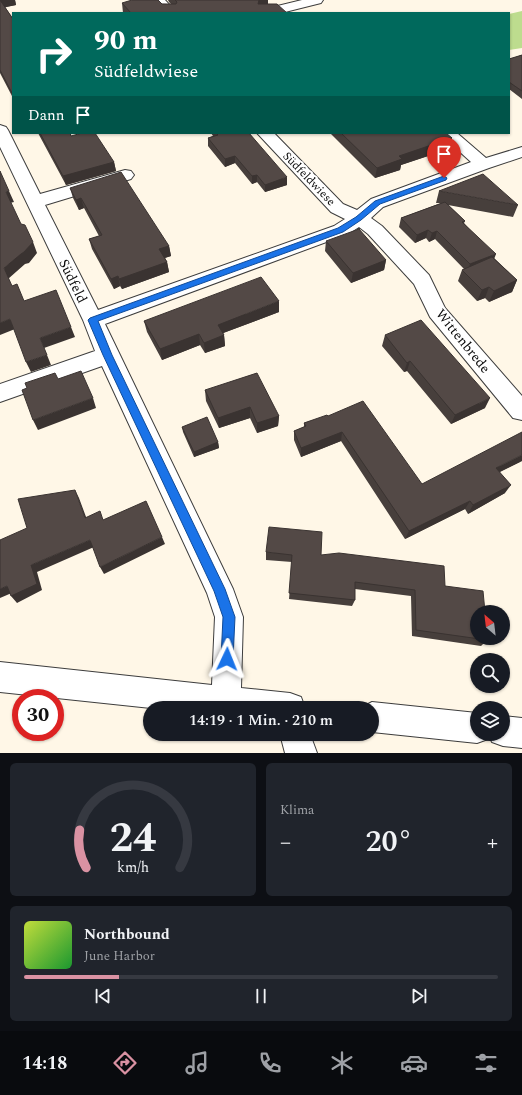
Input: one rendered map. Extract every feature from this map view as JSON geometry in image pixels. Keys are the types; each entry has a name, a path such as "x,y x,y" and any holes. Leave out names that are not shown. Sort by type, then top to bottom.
{"street":[{"path":"158,0 169,12"},
{"path":"270,12 317,0"},
{"name":"Südfeld","path":"0,130 93,320 108,355 219,589 229,617 226,701"},
{"name":"Südfeldwiese","path":"266,134 337,208 359,218"},
{"path":"448,134 483,164"},
{"path":"93,320 341,230 359,218 377,203 483,164 522,152"},
{"path":"35,202 125,175"},
{"name":"Wittenbrede","path":"359,218 375,230 422,280 437,312 521,411"},
{"path":"0,393 108,355"},
{"path":"0,677 226,701"},
{"path":"379,718 470,727"},
{"path":"510,732 522,733"},
{"path":"297,741 301,753"}],"green space":[{"path":"522,11 522,48 510,50 510,14"}],"building":[{"path":"0,0 12,18 12,93 0,70"},
{"path":"132,0 158,0 162,4 176,4 177,2 175,0 259,0 258,4 277,4 286,12 130,12 122,3"},
{"path":"522,55 522,91 510,83 510,59"},
{"path":"41,134 70,134 71,136 78,134 96,134 114,162 63,176"},
{"path":"217,134 250,134 287,177 265,185 257,175 252,176 235,156 225,159 208,138 218,135"},
{"path":"342,134 447,134 452,138 399,156 402,159 377,168"},
{"path":"0,171 9,191 6,192 21,224 25,225 33,242 24,252 4,268 12,286 17,284 24,301 56,290 71,327 40,338 47,355 26,362 10,319 0,323"},
{"path":"121,172 169,246 159,249 167,262 119,279 118,276 111,279 89,239 102,235 81,198 76,200 70,188"},
{"path":"483,174 518,205 439,191"},
{"path":"445,202 465,221 462,222 496,254 470,264 437,231 432,233 428,230 417,235 401,218"},
{"path":"359,229 386,260 353,273 326,241"},
{"path":"492,257 517,280 494,291 489,287 482,290 462,270"},
{"path":"261,277 279,301 218,325 224,335 204,343 199,334 160,349 144,321"},
{"path":"421,320 490,398 455,415 410,361 407,363 385,335"},
{"path":"81,371 93,398 33,420 22,390 27,388 25,383 55,373 58,379"},
{"path":"257,373 279,416 257,423 250,407 218,418 205,390"},
{"path":"363,401 422,484 522,432 522,455 496,468 511,485 473,505 470,501 409,531 342,432 301,448 294,431 306,426 304,423 327,415 328,416"},
{"path":"207,417 218,442 194,452 182,427"},
{"path":"75,490 85,518 100,511 103,520 146,501 162,537 100,567 90,540 31,565 37,584 11,596 7,586 0,589 0,540 27,528 18,499"},
{"path":"269,527 322,532 321,555 339,553 444,566 445,586 483,591 484,605 470,605 470,638 416,630 415,590 355,582 355,600 289,593 292,555 266,552"}],"route":[{"path":"227,659 229,617 219,589 108,355 93,320 341,230 359,218 377,203 444,178"}]}
